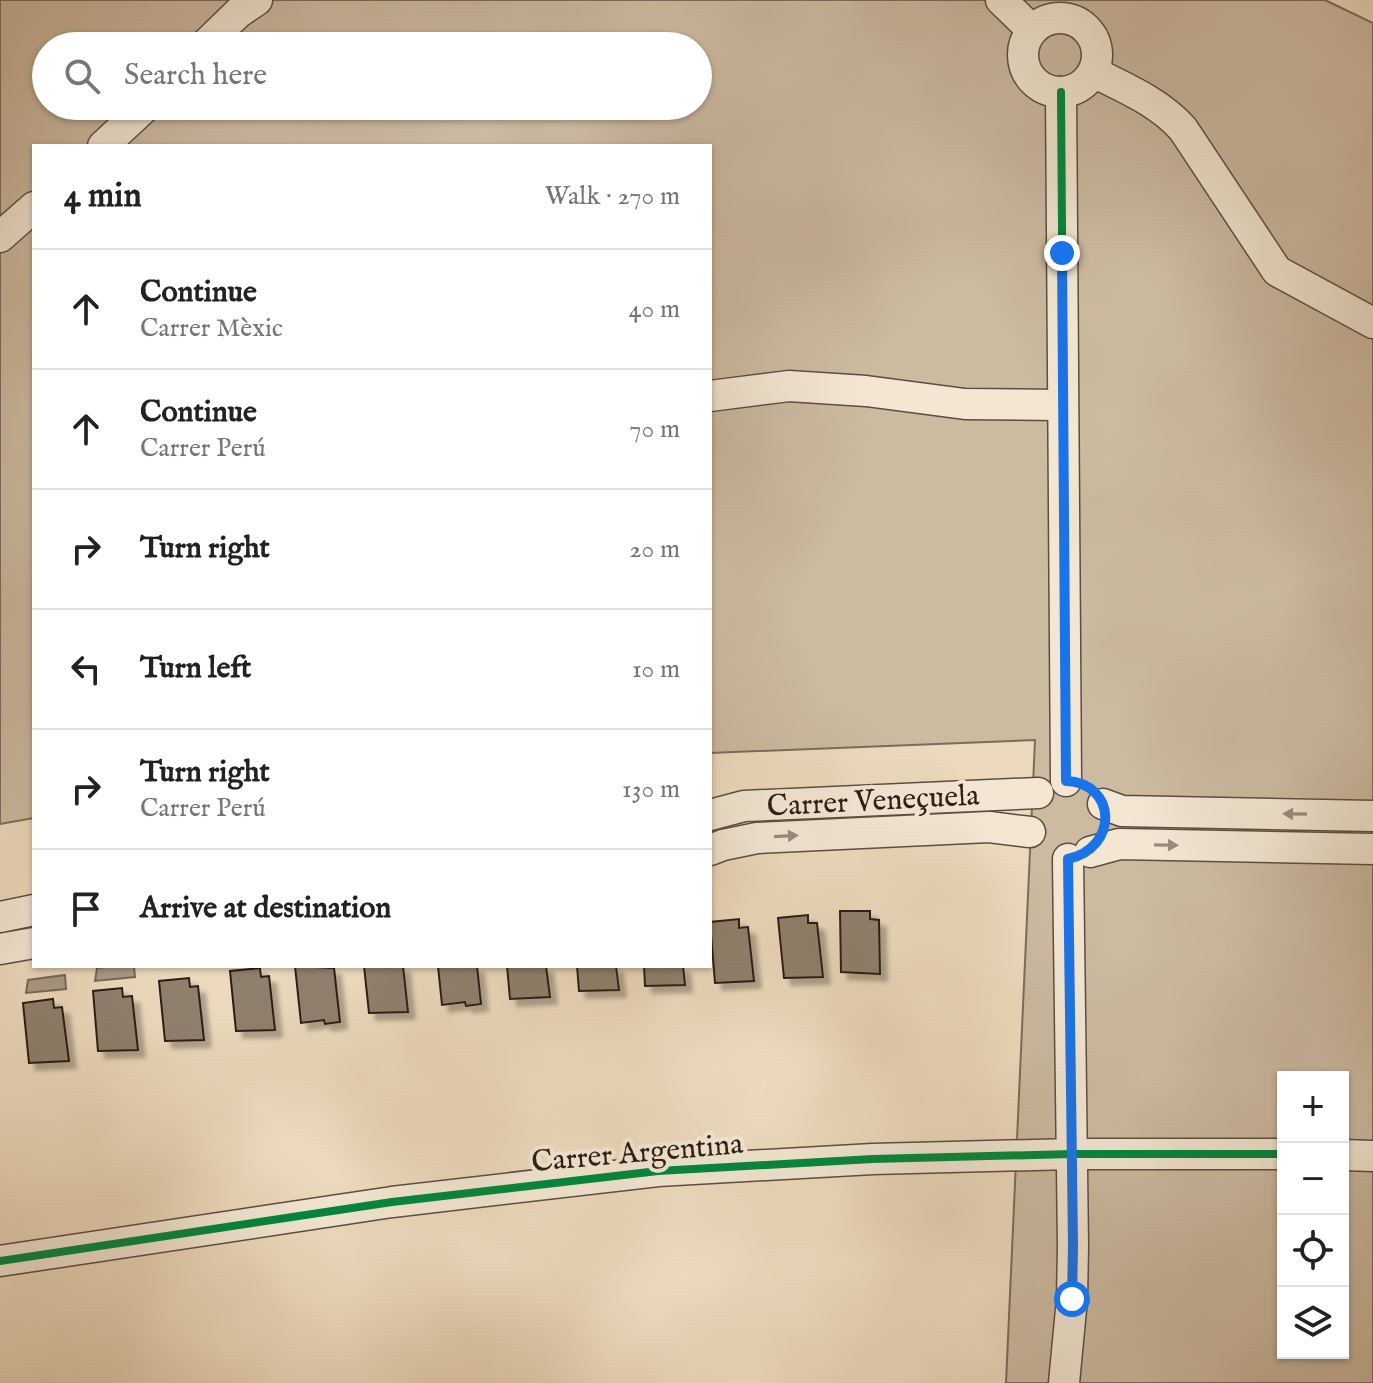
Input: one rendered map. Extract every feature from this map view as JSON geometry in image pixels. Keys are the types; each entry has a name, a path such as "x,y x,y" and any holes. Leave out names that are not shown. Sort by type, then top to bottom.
{"street":[{"path":"218,32 257,0"},
{"path":"1001,0 1080,23 1089,31 1098,54 1093,72 1080,87 1061,92 1044,90 1027,73 1023,49 1050,16"},
{"path":"1093,72 1148,99 1183,129 1277,271 1373,323"},
{"path":"1061,92 1066,781"},
{"path":"108,144 132,120"},
{"path":"0,237 32,209"},
{"path":"712,396 789,386 866,391 965,404 1062,405"},
{"path":"1079,855 1100,841 1105,829 1103,804 1086,785 1066,781 1048,785 1038,793 1027,817 1030,832 1043,851 1056,858 1079,855 1119,844 1373,849"},
{"name":"Carrer Veneçuela","path":"712,814 744,806 1038,793"},
{"path":"1103,804 1122,811 1373,816"},
{"name":"Carrer Veneçuela","path":"712,849 757,838 977,827 1030,832"},
{"path":"1064,1383 1072,1299 1079,855"},
{"path":"0,917 32,910"},
{"path":"0,949 32,943"},
{"name":"Carrer Argentina","path":"0,1261 392,1202 658,1171 873,1159 1072,1154 1277,1154"},
{"path":"1349,1155 1373,1156"}],"shaded area":[{"path":"0,0 1325,0 1373,23 1373,1383 1006,1383 1035,740 712,753 712,144 32,144 32,818 0,824"},
{"path":"97,968 134,968 135,977 95,981"},
{"path":"65,975 66,989 26,993 28,980"}],"building":[{"path":"840,911 870,911 870,919 879,920 880,974 841,972"},
{"path":"808,915 808,923 817,923 823,977 784,978 778,918"},
{"path":"739,919 739,928 748,927 754,981 715,983 712,922"},
{"path":"260,968 261,977 269,976 275,1030 236,1031 230,971"},
{"path":"295,968 334,968 340,1022 325,1024 324,1020 301,1023"},
{"path":"364,968 403,968 408,1012 369,1013"},
{"path":"438,968 477,968 481,1004 466,1006 465,1002 442,1005"},
{"path":"507,968 546,968 550,997 510,999"},
{"path":"577,968 616,968 619,990 579,991"},
{"path":"644,968 683,968 685,985 645,986"},
{"path":"189,978 190,987 198,986 204,1040 165,1041 159,981"},
{"path":"122,988 123,997 132,996 138,1050 98,1051 93,991"},
{"path":"53,999 54,1008 62,1007 69,1061 29,1063 23,1003"}],"cycle path":[{"path":"1061,92 1066,781"},
{"path":"0,1261 392,1202 658,1171 873,1159 1072,1154 1277,1154"}],"route":[{"path":"1062,253 1066,781 1086,785 1096,793 1106,816 1100,841 1090,852 1068,859 1072,1299"}]}
